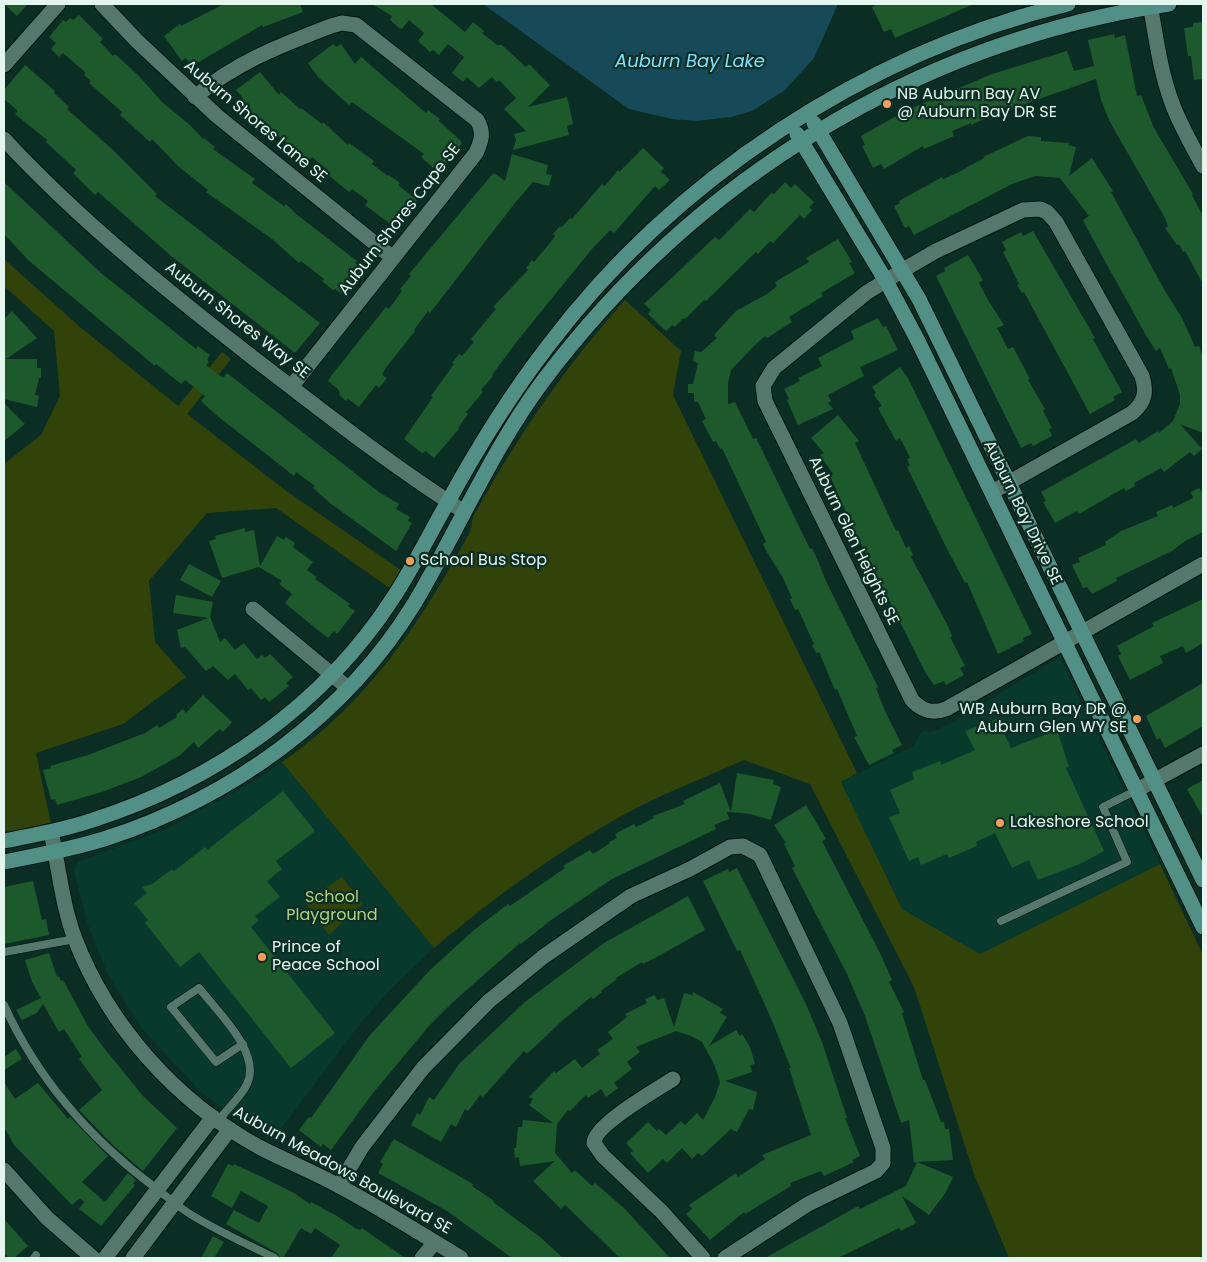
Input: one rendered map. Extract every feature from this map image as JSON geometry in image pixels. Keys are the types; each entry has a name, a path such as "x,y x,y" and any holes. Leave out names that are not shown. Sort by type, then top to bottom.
{"street":[{"path":"4,65 58,4"},
{"name":"Auburn Shores Lane SE","path":"102,4 195,97 259,152 393,258"},
{"path":"4,841 51,832 133,806 210,768 266,733 300,706 361,642 392,599 420,554 498,417 548,345 592,293 635,248 698,191 790,124 887,70 992,26 1068,4"},
{"path":"4,862 56,852 111,837 183,807 224,786 262,763 305,730 348,688 381,650 412,606 500,446 540,386 603,307 638,270 710,205 801,141 908,83 963,59 1055,28 1150,5 1169,4"},
{"path":"1150,5 1159,56 1169,95 1181,125 1203,166"},
{"name":"Auburn Shores Cape SE","path":"195,97 215,80 244,62 331,26 342,24 356,25 366,31 476,120 482,128 482,136 476,153 291,387"},
{"name":"Auburn Bay Drive SE","path":"807,114 819,130 903,270 1009,482 1203,880"},
{"name":"Auburn Bay Drive SE","path":"790,124 886,281 992,492 1203,927"},
{"name":"Auburn Shores Way SE","path":"4,139 78,213 130,259 369,448 463,511"},
{"name":"Auburn Glen Heights SE","path":"1009,482 1132,413 1140,406 1145,397 1146,388 1142,376 1056,222 1047,212 1032,208 1023,210 960,239 903,270 866,293 774,368 764,386 766,401 912,700 926,711 937,712 946,709 1203,564"},
{"path":"992,492 1009,482"},
{"path":"253,609 348,688"},
{"path":"1137,790 1203,754"},
{"name":"Auburn Meadows Boulevard SE","path":"51,832 65,906 75,939 94,982 145,1055 188,1099 220,1122 259,1147 339,1186 461,1258"},
{"path":"339,1186 362,1147 423,1068 489,1001 543,957 632,896 690,869 730,847 743,846 760,855 840,1023 878,1131 884,1156 881,1166 876,1171 808,1204 725,1258"},
{"path":"673,1079 601,1128 595,1135 594,1143 603,1156 675,1226 703,1258"},
{"path":"105,1258 157,1189 220,1122"},
{"path":"133,1258 175,1203 220,1122"},
{"path":"4,1170 47,1218 93,1258"},
{"path":"422,1258 435,1242"}],"lane":[{"path":"1001,920 1127,862 1103,807 1137,790"},
{"path":"4,952 75,939"},
{"path":"220,1122 247,1084 251,1065 243,1044 199,988 171,1007 216,1062 243,1044"},
{"path":"4,1005 28,1053 75,1116 127,1167 191,1215 274,1258"}],"shaded area":[{"name":"Lakeshore School","path":"1060,657 1160,864 980,954 902,909 841,782 913,746 922,731 932,732 949,724"},
{"name":"Prince of Peace School","path":"282,762 434,948 390,990 360,1024 274,1138 236,1118 201,1092 142,1029 108,975 88,925 74,871 78,862 166,829 255,781"}],"green space":[{"path":"4,259 80,327 178,406 222,352 231,359 187,414 285,490 402,571 391,589 276,508 207,513 149,581 155,642 186,677 123,724 36,753 51,824 4,834 4,464 41,435 60,396 54,331 4,286"},
{"path":"625,300 681,351 673,395 857,773 841,782 902,909 980,954 1160,864 1203,955 1203,1258 1009,1258 974,1174 914,987 810,784 744,760 679,788 631,811 545,863 499,896 434,948 282,762 313,739 340,714 390,659 412,629 452,565 470,532 473,517 524,431 582,351"},
{"name":"School Playground","path":"342,877 363,904 329,935 305,902"}],"water":[{"name":"Auburn Bay Lake","path":"483,4 838,4 814,58 785,90 752,111 731,117 696,121 672,119 629,109"}],"building":[{"path":"4,4 28,4 17,16"},
{"path":"224,4 300,4 303,12 263,27 262,25 192,66 186,58 182,61 164,36 180,24 181,26"},
{"path":"372,4 431,4 465,32 473,22 484,31 482,33 497,45 502,45 526,67 529,64 550,85 528,107 567,97 573,124 567,126 569,135 513,150 516,140 514,134 526,131 504,109 516,98 499,80 497,82 492,77 479,88 467,77 463,82 452,73 464,57 448,44 439,55 433,50 430,52 418,41 424,33 409,20 402,29 399,28 390,20 392,16"},
{"path":"878,4 974,4 895,38 891,29 884,32 872,7"},
{"path":"79,15 103,39 100,42 113,56 115,54 139,76 162,102 191,126 203,139 215,147 213,149 255,179 252,183 284,206 286,204 296,214 357,261 355,263 362,269 342,294 335,289 333,290 322,281 324,279 301,261 299,263 272,239 206,192 208,190 179,167 152,139 150,142 120,115 122,112 89,83 91,81 84,75 86,73 63,53 59,57 51,49 56,43 49,37 63,20 66,22 70,18 73,20"},
{"path":"1203,22 1203,79 1194,80 1191,56 1188,56 1184,28 1193,27 1193,23"},
{"path":"1114,34 1115,38 1125,35 1137,96 1141,95 1154,128 1193,194 1203,216 1203,284 1185,251 1183,252 1179,244 1177,245 1165,228 1168,226 1165,218 1110,122 1101,100 1096,79 1002,112 1003,114 991,119 990,116 952,131 954,136 924,149 923,146 884,169 881,164 873,168 862,146 865,145 861,136 905,111 992,74 1067,51 1074,71 1094,66 1088,40"},
{"path":"333,44 336,47 341,44 355,64 361,57 426,113 428,110 440,119 439,121 460,140 462,143 438,172 421,157 424,154 352,102 349,105 318,77 308,63"},
{"path":"25,65 55,91 54,93 69,107 67,109 113,150 157,194 155,196 320,323 295,353 170,255 98,192 95,195 73,173 76,170 46,142 47,140 15,114 18,111 4,99 4,90"},
{"path":"260,72 279,95 281,92 300,109 322,124 323,122 348,145 349,143 374,161 372,164 400,183 398,185 417,200 399,224 393,218 389,223 365,205 368,201 352,189 349,192 326,173 328,170 312,157 309,160 248,113 239,102 243,98 236,90"},
{"path":"1028,136 1041,137 1041,141 1069,143 1068,145 1076,147 1069,176 1092,158 1113,191 1111,192 1165,291 1182,318 1195,347 1199,346 1203,357 1203,433 1180,424 1202,449 1194,456 1190,452 1164,472 1161,468 1134,483 1135,486 1126,491 1124,488 1079,514 1077,511 1055,523 1043,502 1046,501 1041,492 1136,439 1139,443 1158,431 1159,433 1173,421 1180,404 1180,395 1171,368 1169,369 1160,348 1156,351 1147,337 1090,234 1083,220 1089,216 1060,178 1035,176 1012,184 914,235 909,226 905,228 894,206 900,203 899,201 942,177 943,179 955,174 983,157"},
{"path":"643,148 664,168 661,172 670,180 659,190 655,186 614,233 610,230 592,249 518,340 481,390 483,392 466,412 468,414 459,429 434,458 426,451 422,453 404,439 454,364 452,363 459,354 462,356 474,342 471,339 496,309 493,307 528,270 526,268 532,260 534,262 550,243 555,236 553,234 560,226 562,227 570,218 572,219 602,184 605,186 618,170 619,172"},
{"path":"512,154 548,165 546,174 552,175 549,186 533,182 515,203 430,313 428,311 385,369 382,375 387,378 379,388 376,385 359,407 348,399 346,401 339,395 338,389 328,381 331,376 386,307 389,309 402,291 400,289 411,276 409,274 490,177 494,173 505,181"},
{"path":"4,182 101,273 196,349 198,346 210,355 207,360 209,362 206,365 223,378 227,373 379,492 399,504 396,509 410,517 408,521 412,523 396,551 330,503 313,488 315,486 296,472 294,476 215,414 201,401 205,396 185,380 181,384 156,364 155,366 28,260 4,234"},
{"path":"785,182 791,188 795,184 814,202 809,207 812,210 804,219 800,215 773,243 770,241 758,254 756,252 706,301 704,300 675,327 672,325 666,331 648,314 651,310 644,304 715,237 719,240 750,209 754,212 771,193 774,194"},
{"path":"1033,231 1095,338 1093,339 1122,392 1113,397 1115,400 1090,414 1024,292 1022,293 1017,285 1019,284 1003,252 1006,250 1002,242 1021,232 1023,236"},
{"path":"838,239 852,262 849,263 855,273 821,293 823,296 789,317 792,322 767,338 765,336 755,345 731,370 728,383 728,404 735,402 753,439 756,438 810,549 812,548 826,581 878,687 876,688 885,711 902,745 892,750 894,753 869,765 854,737 857,736 837,689 835,690 819,652 816,653 812,645 814,644 798,609 795,610 783,578 763,544 766,542 722,448 720,449 716,441 713,442 702,421 706,419 698,402 694,402 694,393 688,393 688,384 693,384 698,363 693,361 695,351 701,352 717,338 714,335 736,311 767,294 777,286 775,282 809,262 806,258"},
{"path":"968,255 983,280 979,283 1004,325 997,328 1008,349 1013,347 1030,379 1028,380 1045,409 1043,411 1052,428 1049,429 1052,436 1033,446 1031,443 1021,448 936,276 945,271 944,268"},
{"path":"12,311 37,338 6,359 37,359 37,368 41,368 41,378 39,378 35,395 39,396 37,407 4,399 4,319"},
{"path":"878,318 883,327 886,326 898,350 860,367 864,376 828,395 831,401 828,403 833,409 798,425 784,389 800,381 798,378 822,366 818,358 854,339 851,331"},
{"path":"900,367 908,378 1032,634 1023,638 1024,641 998,654 967,582 965,583 946,547 907,467 910,465 907,459 910,458 900,438 896,441 878,408 882,406 874,395 876,393 872,387"},
{"path":"4,403 25,424 4,441"},
{"path":"838,415 859,441 855,443 896,531 898,530 906,548 909,546 913,555 911,557 948,626 952,636 950,637 965,666 960,668 964,675 946,685 944,681 934,685 925,672 853,528 830,476 833,474 820,455 824,453 811,438"},
{"path":"1199,488 1203,493 1203,532 1185,541 1172,551 1116,578 1117,581 1092,594 1087,587 1083,588 1072,565 1080,562 1078,558 1106,545 1105,542 1121,531 1158,516 1156,512 1172,505 1173,508 1193,498 1191,492"},
{"path":"245,528 245,532 254,530 260,566 277,536 284,540 286,537 295,543 293,547 313,562 307,570 317,577 315,579 350,604 348,606 355,611 337,634 334,631 328,638 285,603 292,594 279,584 282,581 259,567 222,578 209,541 216,539 215,536"},
{"path":"189,564 221,581 212,597 180,580"},
{"path":"176,595 213,602 210,617 220,642 225,638 235,650 244,643 257,659 262,655 265,658 270,654 293,677 286,683 289,686 269,702 265,697 261,700 251,688 248,690 235,674 228,680 213,666 206,671 185,647 181,648 177,630 208,618 173,613"},
{"path":"1203,599 1203,643 1186,653 1183,646 1160,656 1163,663 1130,680 1118,656 1121,654 1117,646 1154,626 1152,623"},
{"path":"1203,683 1203,726 1165,748 1160,738 1157,740 1146,716"},
{"path":"203,695 232,722 223,732 220,729 198,748 194,742 179,756 141,777 102,792 57,805 55,799 51,800 43,770 145,733 157,725 159,728 177,717 176,715 183,709 186,713"},
{"path":"997,719 1011,748 1057,730 1069,767 1066,768 1104,851 1082,863 1038,880 1029,860 1012,868 995,833 976,842 977,846 949,858 947,854 921,865 918,857 909,861 889,817 900,813 890,790 914,779 912,772 940,761 941,765 975,750 965,731"},
{"path":"737,773 774,780 773,784 781,787 771,820 750,814 731,812"},
{"path":"1203,780 1203,818 1187,789"},
{"path":"720,783 731,812 727,812 729,819 714,825 716,829 612,879 520,943 453,1002 429,1026 373,1093 331,1150 323,1144 321,1147 299,1130 309,1117 311,1118 370,1035 430,970 474,930 508,904 510,906 565,868 563,866 590,850 593,854 610,843 617,838 615,834 634,824 636,827 654,818 653,816 685,804 683,801"},
{"path":"283,791 315,831 276,861 282,869 267,881 280,897 255,916 259,920 251,927 335,1033 291,1068 199,952 180,967 145,923 148,920 134,903 147,893 142,887 152,884 172,869 174,871 205,847 207,850"},
{"path":"806,805 826,839 822,841 892,980 889,982 904,1012 902,1013 923,1080 925,1080 941,1122 944,1122 945,1129 949,1129 953,1160 914,1163 909,1120 901,1123 865,1016 847,974 792,868 795,866 784,844 786,843 774,825"},
{"path":"737,868 806,1004 822,1042 847,1118 845,1118 860,1156 852,1160 854,1162 824,1176 821,1171 790,1183 791,1186 745,1214 744,1212 710,1240 686,1214 692,1209 689,1205 736,1173 738,1177 765,1159 762,1155 811,1135 789,1068 791,1068 770,1016 740,950 737,951 703,881 728,869 729,872"},
{"path":"33,881 42,920 46,919 49,935 4,944 4,887"},
{"path":"688,896 705,930 655,958 643,964 642,962 616,978 593,999 591,997 527,1054 524,1051 483,1097 480,1095 468,1111 465,1109 456,1127 451,1124 441,1142 411,1125 417,1113 420,1115 429,1097 434,1100 459,1064 526,1001 604,943"},
{"path":"49,953 57,977 59,976 61,981 63,980 88,1026 104,1048 143,1096 177,1128 143,1171 114,1146 79,1110 102,1090 79,1059 82,1057 64,1029 59,1032 43,1004 37,1013 22,1020 16,1010 41,998 32,982 25,960"},
{"path":"693,992 723,1009 720,1013 727,1017 709,1046 736,1030 740,1036 742,1034 750,1047 755,1064 750,1065 752,1072 725,1081 757,1092 753,1110 749,1109 737,1132 731,1129 702,1156 698,1153 692,1159 682,1148 667,1163 663,1159 648,1173 630,1153 633,1151 626,1143 648,1122 657,1131 659,1129 666,1135 681,1121 685,1125 697,1113 703,1120 715,1097 720,1082 714,1064 702,1042 676,1031 636,1047 640,1052 627,1062 632,1069 614,1083 618,1088 606,1097 601,1089 588,1098 586,1095 570,1111 568,1110 557,1124 555,1153 572,1173 575,1170 592,1186 595,1183 624,1208 670,1258 620,1258 565,1205 561,1209 533,1181 555,1161 520,1166 519,1157 515,1158 514,1148 516,1148 518,1127 522,1127 523,1120 553,1123 529,1105 533,1099 529,1097 554,1071 556,1073 575,1059 582,1068 600,1054 597,1050 613,1039 608,1032 627,1017 625,1014 647,1003 645,999 655,995 657,1000 664,998 674,1027 684,993 692,995"},
{"path":"16,1049 22,1059 4,1070 4,1057"},
{"path":"4,1082 15,1099 38,1083 68,1119 70,1117 108,1156 82,1182 105,1202 128,1173 136,1180 133,1183 135,1185 101,1226 79,1209 84,1202 80,1198 72,1205 14,1145 4,1127"},
{"path":"394,1139 473,1184 472,1186 540,1237 563,1258 512,1258 447,1211 378,1173 383,1164 380,1162"},
{"path":"917,1162 953,1177 946,1192 929,1215 902,1196 916,1223 901,1231 899,1228 838,1258 765,1258 858,1206 860,1209 906,1186"},
{"path":"228,1164 233,1166 234,1164 294,1193 310,1204 311,1202 355,1228 360,1230 362,1228 405,1258 331,1258 340,1245 315,1228 311,1234 301,1228 283,1258 281,1258 277,1253 226,1224 234,1210 259,1223 268,1206 241,1191 232,1208 211,1196"},
{"path":"4,1219 28,1246 14,1258 9,1258 4,1253"},
{"path":"213,1236 224,1242 214,1258 201,1258"}],"place":[{"name":"NB Auburn Bay AV @ Auburn Bay DR SE","path":"887,104"},
{"name":"School Bus Stop","path":"410,561"},
{"name":"WB Auburn Bay DR @ Auburn Glen WY SE","path":"1137,719"},
{"name":"Lakeshore School","path":"1000,823"},
{"name":"Prince of Peace School","path":"262,957"}]}
